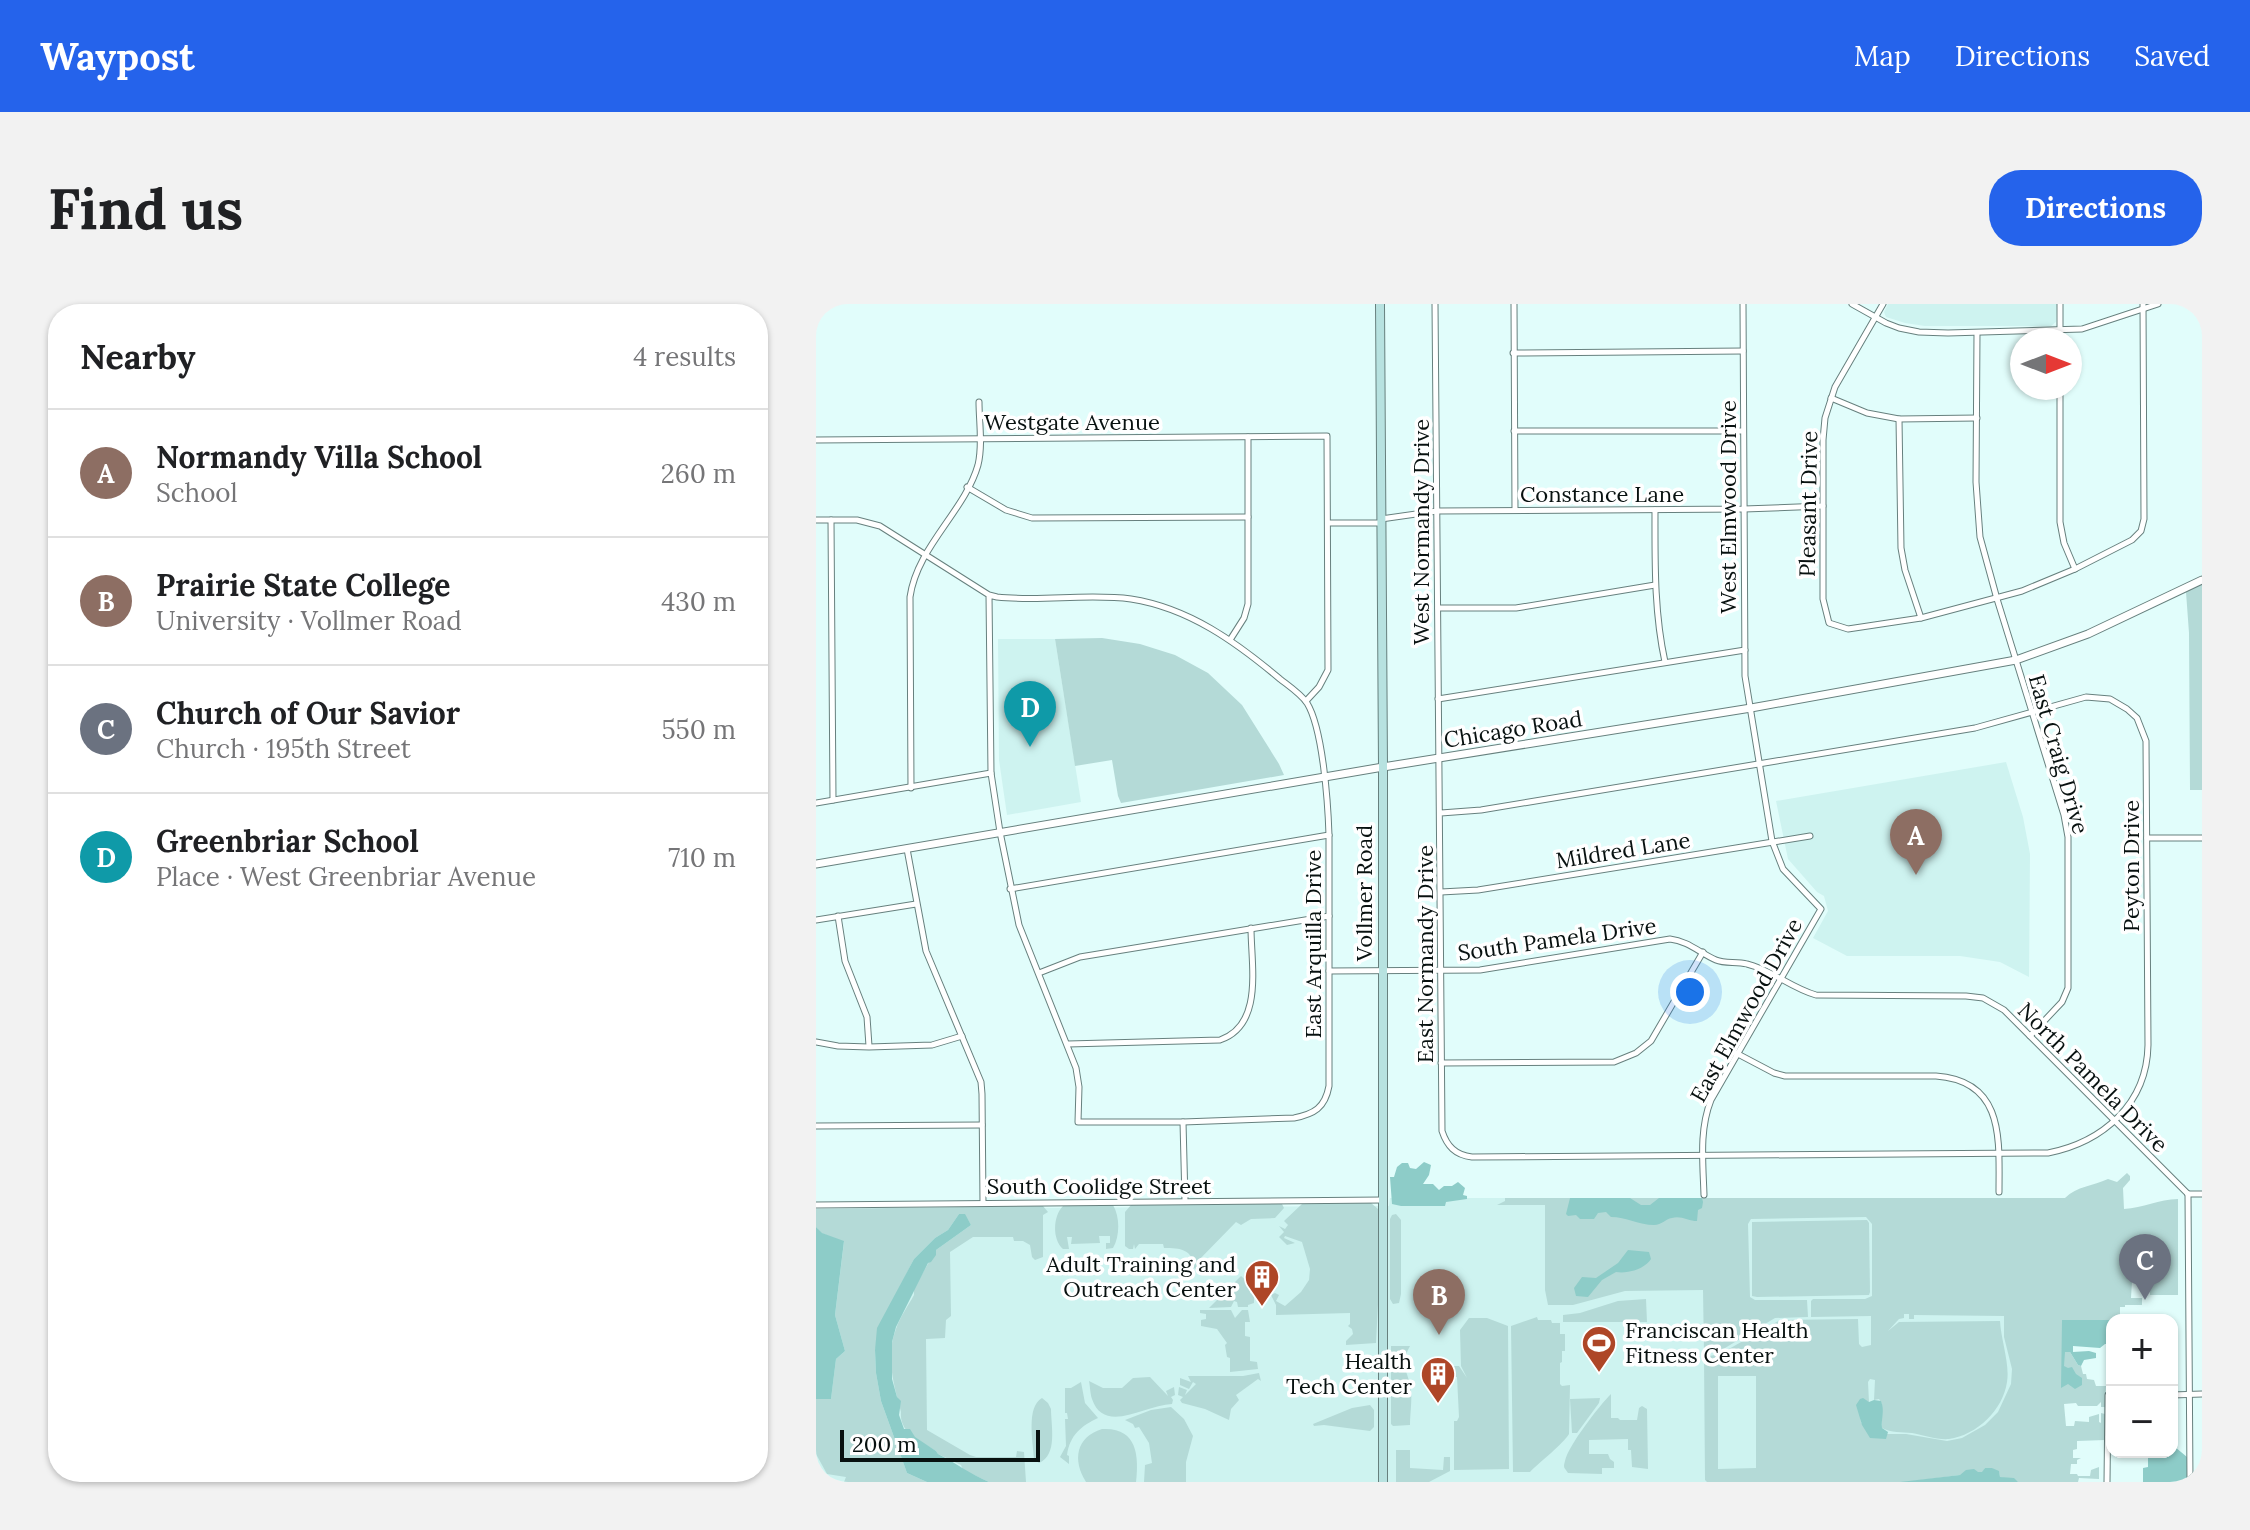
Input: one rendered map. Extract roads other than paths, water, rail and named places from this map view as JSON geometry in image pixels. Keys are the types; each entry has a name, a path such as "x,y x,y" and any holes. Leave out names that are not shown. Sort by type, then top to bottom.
{"main road":[{"name":"Vollmer Road","path":"1380,304 1383,1482"}],"street":[{"name":"West Normandy Drive","path":"1435,304 1440,759"},
{"path":"1514,304 1515,510"},
{"name":"West Elmwood Drive","path":"1743,304 1745,676 1751,708"},
{"path":"1852,304 1908,330 1926,333 2010,332"},
{"name":"Pleasant Drive","path":"1883,304 1831,398 1824,427 1823,599 1829,623 1848,629 1921,618"},
{"path":"2060,304 2060,328"},
{"path":"2082,329 2158,304"},
{"path":"1899,419 1900,543 1905,570 1921,618 1997,599 2075,569 2132,540 2141,531 2144,519 2143,307"},
{"name":"East Craig Drive","path":"1977,333 1976,482 1979,527 1997,599 2067,829 2069,981 2062,1002 2030,1036"},
{"path":"1513,353 1743,351"},
{"path":"1831,398 1857,410 1899,419 1977,418"},
{"path":"2060,400 2060,522 2064,543 2075,569"},
{"path":"911,788 910,597 917,569 977,467 979,402"},
{"path":"1514,431 1743,431"},
{"name":"Westgate Avenue","path":"816,440 1327,436 1328,523"},
{"path":"1230,640 1244,618 1248,604 1248,437"},
{"path":"967,487 1006,510 1032,518 1248,517"},
{"name":"Constance Lane","path":"1328,523 1381,521 1437,511 1823,506"},
{"path":"1655,510 1655,585 1665,662"},
{"path":"816,520 857,520 880,526 989,595 1003,598 1132,600 1169,608 1230,640 1306,701 1319,687 1328,670 1328,523"},
{"path":"831,520 833,800"},
{"name":"Chicago Road","path":"816,864 1751,708 2016,660 2088,634 2202,580"},
{"path":"1437,608 1516,608 1655,585"},
{"path":"989,595 991,773 1000,832 1019,925 1076,1068 1078,1122 1183,1122 1185,1201"},
{"path":"1437,699 1745,650"},
{"name":"Peyton Drive","path":"1441,813 1495,808 1975,728 2086,697 2118,703 2137,718 2146,741 2148,1052 2136,1093 2115,1120 2094,1138 2065,1150 2048,1153 1999,1154 1472,1157 1449,1146"},
{"name":"East Arquilla Drive","path":"1183,1122 1294,1118 1312,1114 1326,1099 1329,1086 1329,835 1324,777 1314,721 1306,701"},
{"name":"East Elmwood Drive","path":"1704,1195 1703,1135 1707,1111 1736,1053 1821,909 1783,869 1772,841 1751,708"},
{"name":"East Normandy Drive","path":"1440,759 1442,1131 1449,1146"},
{"path":"816,803 991,773"},
{"path":"1010,889 1329,835"},
{"name":"Mildred Lane","path":"1441,892 1478,890 1810,836"},
{"path":"2147,838 2202,838"},
{"path":"907,849 926,951 981,1082 983,1203"},
{"path":"816,920 916,904"},
{"path":"838,916 845,961 867,1017 869,1047"},
{"path":"1039,973 1080,957 1329,916"},
{"path":"1067,1044 1220,1040 1231,1036 1247,1018 1252,1000 1251,928"},
{"name":"South Pamela Drive","path":"1329,971 1480,970 1664,939 1681,941 1718,961 1746,963 1780,977"},
{"path":"1441,1063 1614,1062 1636,1053 1657,1032 1703,952"},
{"name":"North Pamela Drive","path":"1780,977 1801,990 1822,996 1983,998 2004,1010 2188,1194"},
{"path":"816,1042 869,1047 932,1045 962,1036"},
{"path":"1736,1053 1785,1076 1936,1076 1960,1080 1977,1090 1992,1109 1997,1125 1999,1192"},
{"path":"816,1126 982,1125"},
{"path":"2190,1482 2188,1194 2202,1194"},
{"name":"South Coolidge Street","path":"816,1205 1382,1200"},
{"path":"2178,1395 2202,1394"},
{"path":"2107,1482 2108,1458"}],"place":[{"name":"Greenbriar School","path":"1030,747"},
{"name":"Normandy Villa School","path":"1916,875"},
{"name":"Church of Our Savior","path":"2145,1300"},
{"name":"Adult Training and Outreach Center","path":"1262,1308"},
{"name":"Prairie State College","path":"1439,1335"},
{"name":"Franciscan Health Fitness Center","path":"1599,1374"},
{"name":"Health Tech Center","path":"1438,1405"}]}
